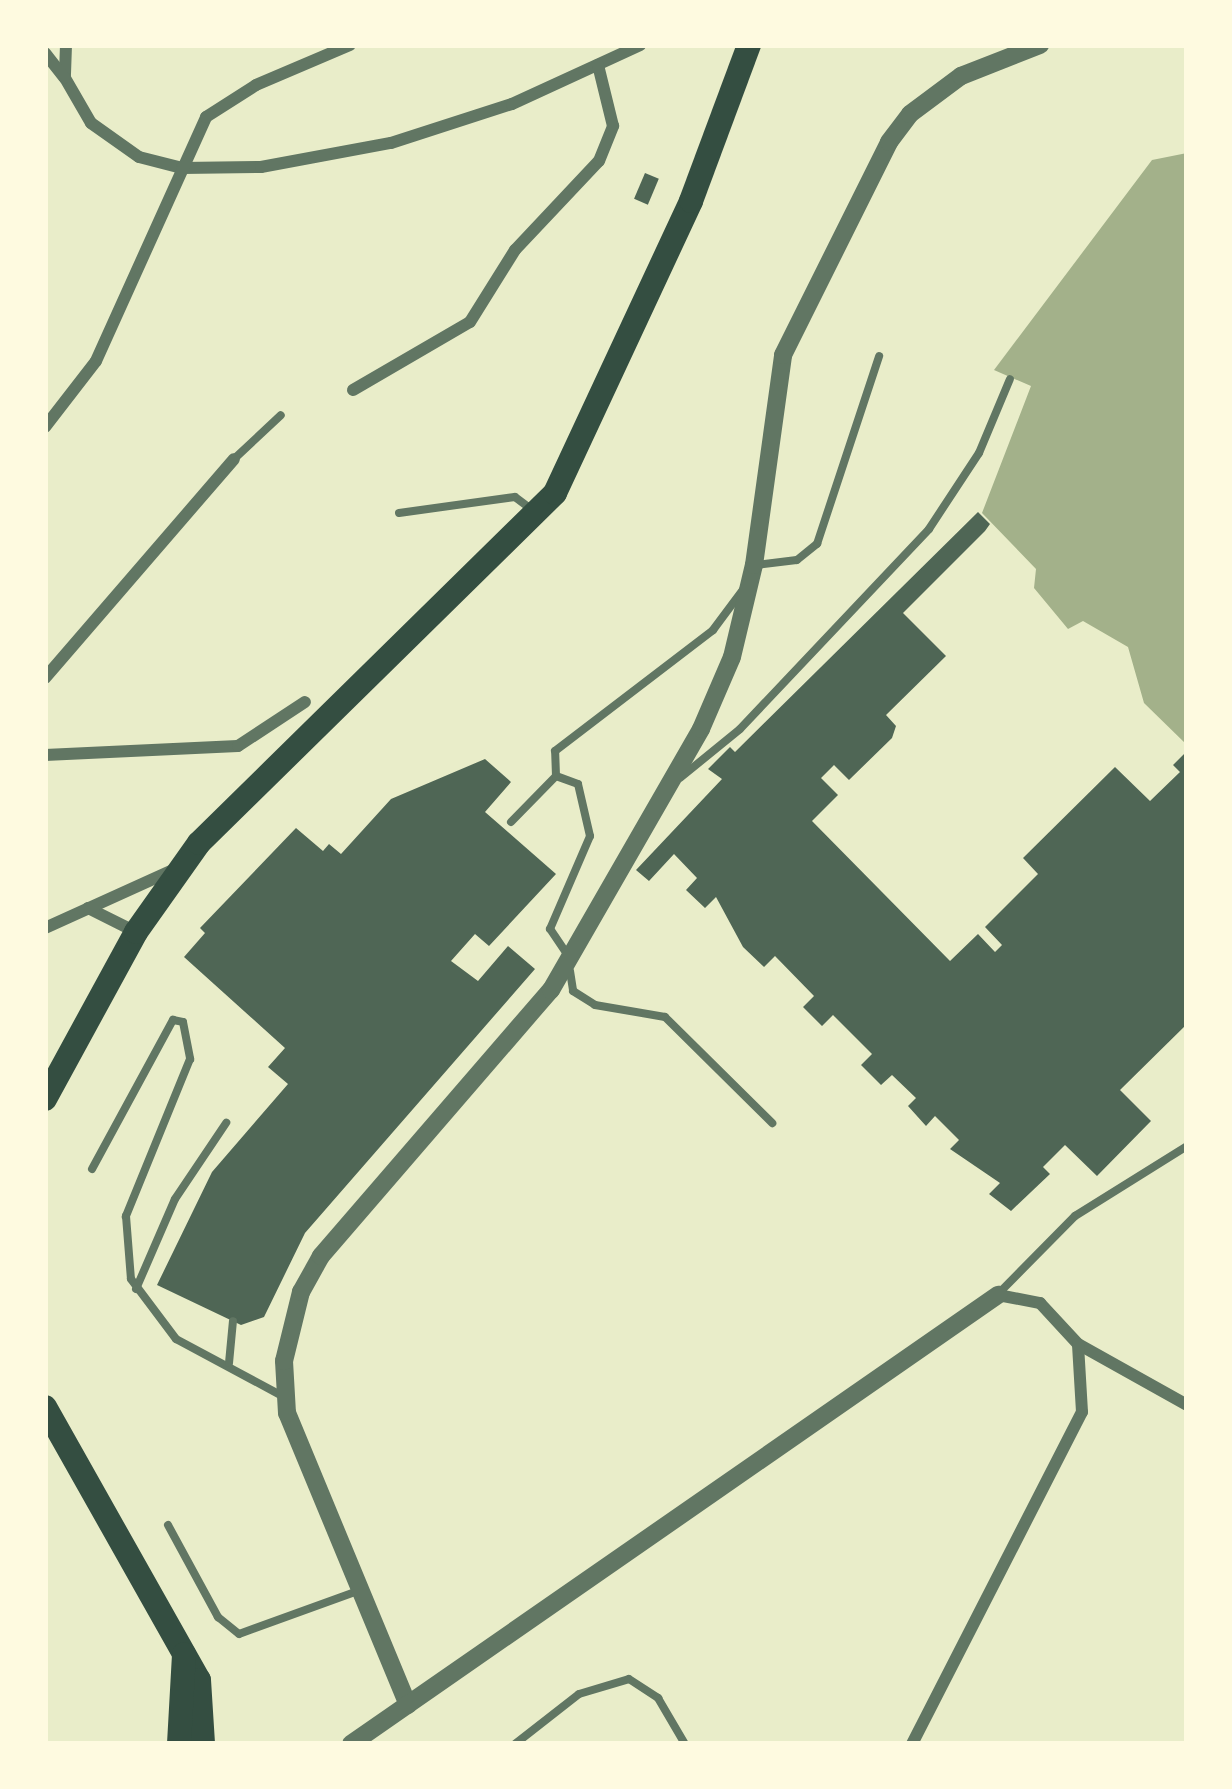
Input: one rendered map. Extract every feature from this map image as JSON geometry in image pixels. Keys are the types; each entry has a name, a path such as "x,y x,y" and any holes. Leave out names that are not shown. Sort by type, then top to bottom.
{"main road":[{"path":"45,1099 136,932 178,868 537,514 574,462 721,132 749,45"},
{"path":"45,1407 199,1680 203,1744"},
{"path":"179,1744 184,1654"}],"street":[{"path":"65,78 66,45"},
{"path":"45,427 96,361 193,137 226,100 350,45"},
{"path":"45,53 109,142 182,168 344,154 512,104 640,45"},
{"path":"408,1705 284,1397 288,1328 321,1256 571,959 666,792 732,656 752,574 783,355 889,142 910,114 961,76 1040,45"},
{"path":"352,390 470,322 515,250 599,160 613,126 598,65"},
{"path":"45,677 234,459"},
{"path":"45,755 238,746 305,702"},
{"path":"45,928 178,868"},
{"path":"87,908 105,910 136,932"},
{"path":"351,1744 998,1294 1040,1303 1078,1344 1187,1405"},
{"path":"912,1744 1082,1412 1078,1344"}],"lane":[{"path":"511,822 556,776 555,751 713,630 752,574 797,560 817,544 879,356"},
{"path":"666,792 740,729 929,529 979,453 1010,379"},
{"path":"234,459 281,415"},
{"path":"399,513 514,497 537,514"},
{"path":"584,774 578,784 590,836 550,929 571,959 573,991 609,1011 665,1017 772,1124"},
{"path":"556,776 578,784"},
{"path":"92,1169 166,1031 173,1020 183,1022 190,1059 126,1216 136,1291 176,1339 229,1363 284,1397"},
{"path":"136,1291 154,1238 226,1123"},
{"path":"998,1294 1075,1216 1187,1146"},
{"path":"229,1363 233,1321"},
{"path":"168,1525 218,1617 239,1634 360,1591"},
{"path":"515,1744 579,1694 629,1678 658,1699 685,1744"}],"shaded area":[{"path":"1187,153 1187,745 1144,703 1128,647 1083,621 1068,629 1034,588 1036,569 982,513 1031,386 994,370 1152,160"}],"building":[{"path":"645,173 659,179 648,205 634,199"},
{"path":"978,512 990,524 985,531 903,613 946,656 886,715 896,726 892,738 849,780 834,765 821,778 838,795 812,821 950,961 978,934 995,952 1002,945 985,927 1038,874 1023,858 1115,767 1150,801 1180,772 1173,765 1187,751 1187,1024 1120,1090 1151,1121 1097,1176 1065,1145 1043,1167 1050,1174 1011,1211 989,1194 1000,1183 950,1149 959,1140 935,1116 926,1126 908,1106 916,1098 892,1075 881,1085 861,1065 872,1054 833,1015 822,1026 803,1007 814,996 775,956 764,967 743,947 716,897 705,908 686,890 697,878 674,854 649,881 636,870 722,779 708,769 730,747 735,752"},
{"path":"485,759 511,782 485,812 556,874 489,946 475,934 451,961 478,981 508,946 535,969 305,1233 264,1317 241,1325 157,1285 212,1172 288,1084 268,1067 285,1048 184,957 205,933 200,928 296,828 323,851 329,844 341,854 391,799"}]}
